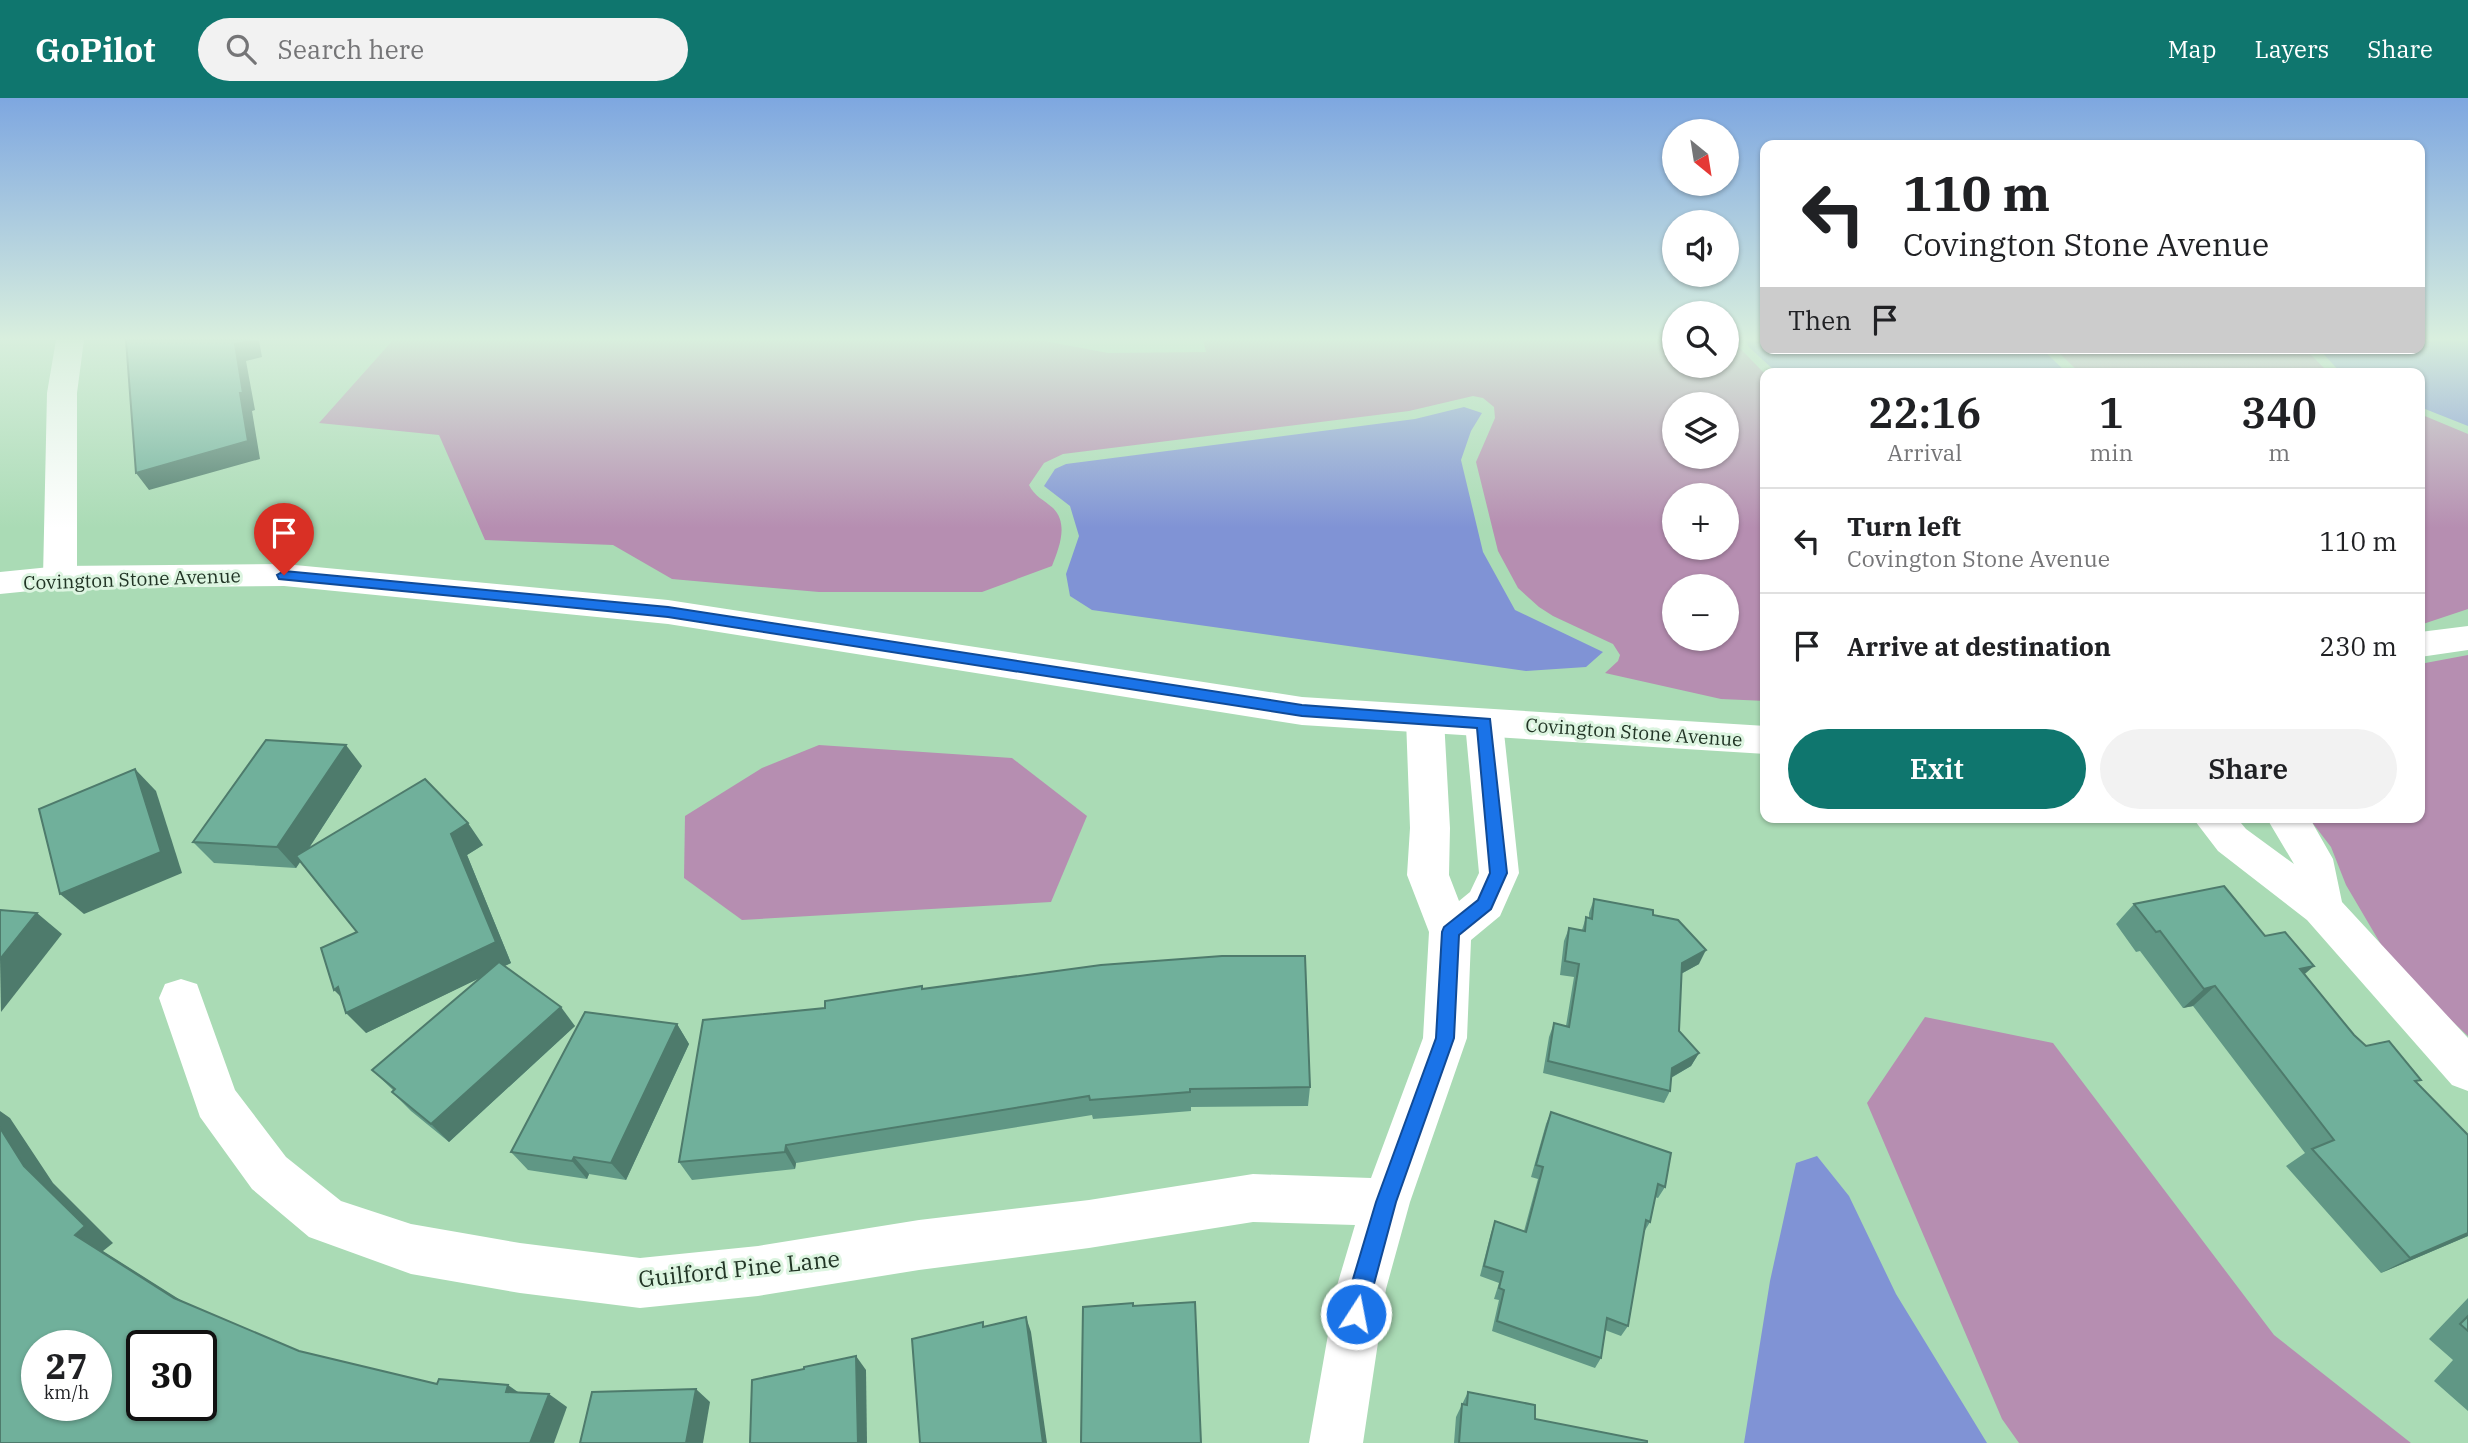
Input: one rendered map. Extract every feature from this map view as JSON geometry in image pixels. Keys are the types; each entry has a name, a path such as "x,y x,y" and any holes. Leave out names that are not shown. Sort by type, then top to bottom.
{"street":[{"path":"61,577 62,403"},
{"name":"Covington Stone Avenue","path":"0,583 61,577 284,575 668,612 1302,711 1760,740"},
{"path":"2425,644 2468,629"},
{"path":"2425,645 2468,638"},
{"path":"1336,1443 1360,1289 1386,1202 1445,1038 1450,932 1428,875 1430,828 1425,719"},
{"path":"1450,932 1485,904 1499,873 1485,723"},
{"path":"2217,823 2232,840 2322,908 2468,1070"},
{"path":"2291,823 2309,847 2320,877 2322,908"},
{"name":"Guilford Pine Lane","path":"181,998 216,1102 269,1173 326,1220 411,1249 520,1268 640,1283 758,1271 919,1245 1089,1224 1253,1198 1386,1202"}],"shaded area":[{"path":"337,403 1444,403 1409,411 1063,454 1044,463 1029,485 1036,495 1053,508 1061,521 1061,536 1052,566 982,592 819,592 672,579 613,545 485,540 439,435 319,423"},
{"path":"1489,403 1662,403 1662,469 1739,469 1739,403 1760,403 1760,701 1721,699 1605,673 1618,661 1620,655 1613,644 1553,616 1518,588 1498,551 1476,462 1495,418 1494,407"},
{"path":"2425,416 2468,434 2468,609 2425,623"},
{"path":"2468,655 2468,1036 2426,997 2386,953 2346,885 2331,847 2313,823 2425,823 2425,663"},
{"path":"819,745 1012,758 1087,816 1051,902 742,920 684,878 685,816 762,768"},
{"path":"1925,1017 2053,1043 2274,1335 2411,1443 2019,1443 2002,1419 1867,1103"}],"water":[{"path":"2425,403 2468,403 2468,426 2425,409"},
{"path":"1464,407 1482,413 1471,431 1461,460 1483,552 1515,610 1603,652 1586,667 1526,671 1092,610 1070,596 1066,574 1079,536 1070,506 1044,486 1055,469 1066,464 1415,419"},
{"path":"1817,1156 1849,1196 1896,1294 1987,1443 1744,1443 1770,1281 1796,1163"}],"building":[{"path":"131,403 242,403 248,441 136,473"},
{"path":"266,740 346,745 277,847 193,842"},
{"path":"135,769 161,852 60,894 39,809"},
{"path":"425,779 468,823 451,834 496,942 346,1013 338,987 334,990 321,948 357,932 296,856"},
{"path":"2224,886 2265,936 2285,932 2314,966 2300,969 2354,1035 2366,1046 2389,1041 2421,1080 2415,1081 2468,1135 2468,1233 2410,1258 2312,1149 2334,1140 2215,986 2204,989 2160,931 2156,932 2134,904"},
{"path":"1594,899 1653,910 1653,915 1678,920 1706,950 1682,963 1679,1031 1699,1053 1672,1068 1670,1091 1548,1061 1554,1023 1569,1027 1579,964 1565,961 1569,928 1585,931 1586,917 1592,919"},
{"path":"0,910 37,913 0,959"},
{"path":"1222,956 1305,956 1310,1087 1190,1089 1190,1092 1090,1100 1089,1096 786,1145 785,1152 679,1162 703,1020 825,1008 825,1001 922,986 922,989 1101,965"},
{"path":"499,962 561,1007 431,1124 392,1092 395,1089 372,1070"},
{"path":"585,1012 677,1024 611,1163 574,1157 572,1161 511,1152"},
{"path":"1551,1112 1671,1153 1665,1187 1658,1184 1650,1222 1646,1220 1628,1326 1607,1318 1601,1358 1497,1321 1504,1290 1499,1288 1503,1272 1484,1266 1495,1221 1526,1232 1543,1167 1536,1165"},
{"path":"0,1128 24,1166 85,1226 75,1235 174,1298 299,1351 437,1384 439,1379 508,1385 506,1392 549,1394 530,1443 0,1443"},
{"path":"1195,1302 1201,1443 1081,1443 1083,1307"},
{"path":"2468,1316 2468,1331 2460,1324"},
{"path":"1026,1317 1043,1443 920,1443 912,1339 983,1322 983,1327"},
{"path":"856,1356 858,1443 750,1443 752,1380"},
{"path":"696,1389 686,1443 580,1443 592,1392"},
{"path":"1468,1392 1535,1405 1535,1419 1647,1443 1459,1443 1462,1404 1467,1405"}],"route":[{"path":"284,575 668,612 1302,711 1485,723 1499,873 1485,904 1450,932 1445,1038 1386,1202 1360,1289 1356,1314"}]}
